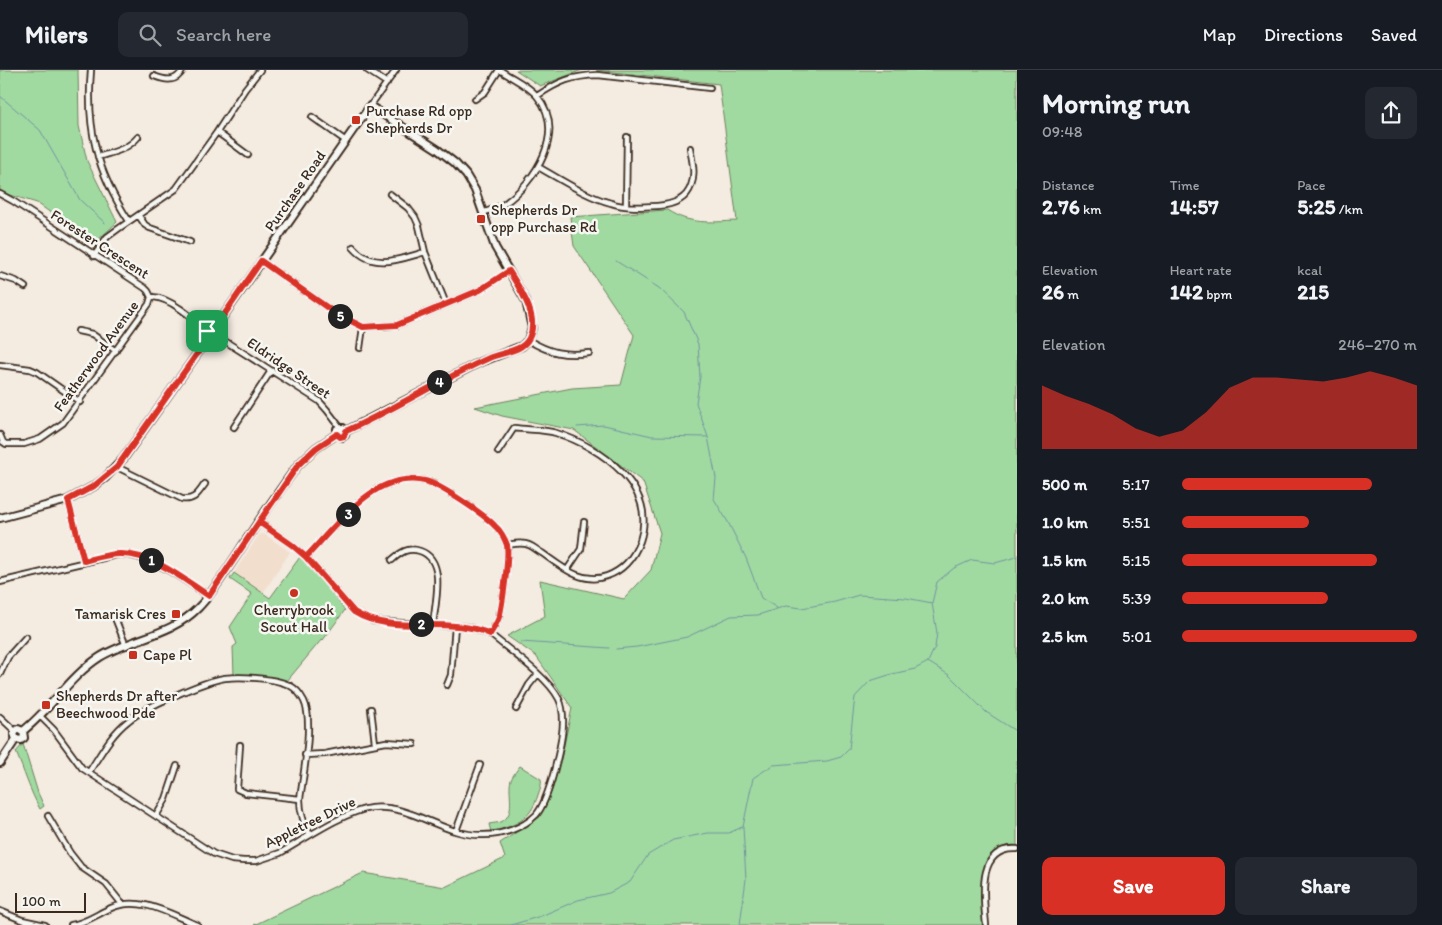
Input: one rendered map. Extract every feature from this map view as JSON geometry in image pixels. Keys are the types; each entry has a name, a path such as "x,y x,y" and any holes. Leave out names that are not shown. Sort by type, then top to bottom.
{"main road":[{"name":"Purchase Road","path":"215,328 370,106"},
{"path":"23,731 93,663 107,654 179,622 192,614 209,596 298,465 316,448 341,431 478,363 516,350 528,340 532,328 529,311 495,246 472,184 458,166 437,149 370,106"},
{"path":"0,518 68,500 94,486 117,467 208,334 210,328 215,328 218,332 214,338 208,334"},
{"path":"16,739 15,731 18,729 23,731"},
{"path":"16,739 23,739 25,734 23,731"},
{"path":"0,762 16,739"}],"street":[{"path":"91,70 90,111 94,144 103,174 115,199 130,221"},
{"path":"154,76 173,80 183,70"},
{"path":"94,256 107,238 176,189 260,70"},
{"path":"367,70 387,83"},
{"name":"Purchase Road","path":"370,106 396,70"},
{"path":"475,99 486,92 499,70 537,96 544,107 549,127 544,155 538,167 519,192 502,205 483,213"},
{"path":"537,96 564,80 581,75 598,74 710,88"},
{"path":"312,117 346,141"},
{"path":"217,132 248,155"},
{"path":"98,157 123,149 132,144 138,137"},
{"path":"626,205 627,138"},
{"path":"538,167 589,195 612,204 638,207 666,205 672,204 686,195 691,186 693,177 690,148"},
{"name":"Forester Crescent","path":"0,194 148,291 151,297 161,297 172,303 208,334"},
{"path":"390,194 408,208 415,217 425,252 446,304"},
{"path":"139,216 145,225 150,228 190,242"},
{"path":"353,247 360,256 382,262 425,252"},
{"path":"261,261 335,313 363,327 397,325 480,290 509,271"},
{"path":"0,276 16,281 25,287"},
{"name":"Featherwood Avenue","path":"0,435 3,442 14,445 40,439 63,423 149,304 151,297"},
{"path":"360,348 363,327"},
{"path":"78,331 92,334 116,351"},
{"name":"Eldridge Street","path":"217,336 318,401 327,410 341,431"},
{"path":"528,340 552,352 574,355 589,353"},
{"path":"0,366 30,369 37,372 80,402"},
{"path":"234,427 271,370"},
{"path":"498,452 514,428 555,432 580,442 623,472 637,492 643,518 637,550 625,566 608,576 591,579 582,578 529,545 519,543 507,545"},
{"path":"117,467 182,499 189,500 195,497 205,484"},
{"path":"306,557 363,498 388,483 414,479 437,485 488,519 497,527 507,545 500,612 490,634"},
{"path":"68,500 84,561"},
{"name":"Appletree Drive","path":"40,716 54,730 77,762 89,772 214,854 232,860 256,861 268,858 353,812 370,808 392,808 456,831 482,836 508,832 536,815 542,807 548,791 560,746 563,720 560,701 538,674 490,634 479,629 384,622 362,617 354,612 306,557 259,522"},
{"path":"567,570 581,549 584,522"},
{"path":"392,560 403,551 413,549 424,552 432,559 437,568 438,577 433,625"},
{"path":"0,582 84,561 120,554 136,555 164,567 209,596"},
{"path":"115,618 126,646"},
{"path":"446,684 451,675 455,626"},
{"path":"0,674 8,657 26,637"},
{"path":"516,709 529,685 538,674"},
{"path":"89,772 115,734 127,721 142,710 211,681 225,678 282,683 291,686 298,692 304,700 308,711 300,811 310,835"},
{"path":"372,709 375,743"},
{"path":"0,717 15,731"},
{"path":"305,755 325,754 375,743 399,742 414,744"},
{"path":"240,745 237,789 246,794 300,799"},
{"path":"456,831 480,765"},
{"path":"156,816 166,799 178,766"},
{"path":"48,816 70,853 82,867 106,884 122,904"},
{"path":"986,925 983,878 997,855 1005,851 1017,849"},
{"path":"71,925 75,925 122,904 137,903 150,905 197,925"},
{"path":"0,911 22,920 45,925"}],"shaded area":[{"path":"264,534 290,552 263,593 234,573 259,535"}],"green space":[{"path":"0,70 78,70 79,126 87,161 117,222 94,244 37,203 0,192"},
{"path":"516,70 582,70 540,86"},
{"path":"596,70 1017,70 1017,846 1003,849 993,855 987,864 983,875 982,888 984,925 254,925 363,873 445,887 505,858 500,843 540,817 561,759 572,708 536,656 507,636 545,616 540,580 624,599 651,570 660,533 643,482 574,430 502,416 475,407 572,388 621,385 634,335 574,246 570,217 667,210 684,218 700,222 737,221 719,84"},
{"path":"300,557 316,572 345,610 323,640 287,681 234,675 233,647 237,644 230,627 252,594 230,579 234,573 270,598"},
{"path":"23,744 38,793 44,806 40,809 16,752"},
{"path":"520,766 541,779 541,787 535,804 521,821 491,832 489,824 501,822 509,814 511,780"}],"waterway":[{"path":"0,96 40,130 80,200 105,223"},
{"path":"616,261 659,288 684,312 698,344 700,377 696,403 708,437 716,478 714,499 746,558 761,598 777,608"},
{"path":"577,427 604,425 652,436 707,437"},
{"path":"740,925 746,879 743,827 753,778 773,765 827,761 841,757 849,749 855,697 870,681 915,669 928,662 935,647 937,633 932,603 937,582 954,568 972,560 995,563 1017,557"},
{"path":"616,649 637,647 687,637 731,616 758,615 786,606 802,608 859,595 906,598 932,603"},
{"path":"521,642 609,648"},
{"path":"928,662 949,675 986,712 1017,732"},
{"path":"511,925 541,916 578,900 609,893 630,882 648,855 673,840 708,833 729,833 742,827"}],"place":[{"name":"Purchase Rd opp Shepherds Dr","path":"356,120"},
{"name":"Shepherds Dr opp Purchase Rd","path":"481,219"},
{"name":"Cherrybrook Scout Hall","path":"294,593"},
{"name":"Tamarisk Cres","path":"176,614"},
{"name":"Cape Pl","path":"133,655"},
{"name":"Shepherds Dr after Beechwood Pde","path":"46,705"}],"route":[{"path":"207,331 209,337 117,467 94,486 68,500 84,561 120,554 136,555 164,567 209,596 259,522 306,557 354,612 362,617 373,621 469,627 490,634 497,623 500,612 507,545 497,527 488,519 437,485 414,479 401,480 388,483 375,490 363,498 306,557 292,545 259,522 298,465 316,448 337,434 340,437 344,436 346,431 432,386 492,357 516,350 525,344 530,336 532,324 526,301 509,271 480,290 397,325 363,327 335,313 261,261 215,328 210,328 207,331"}]}
